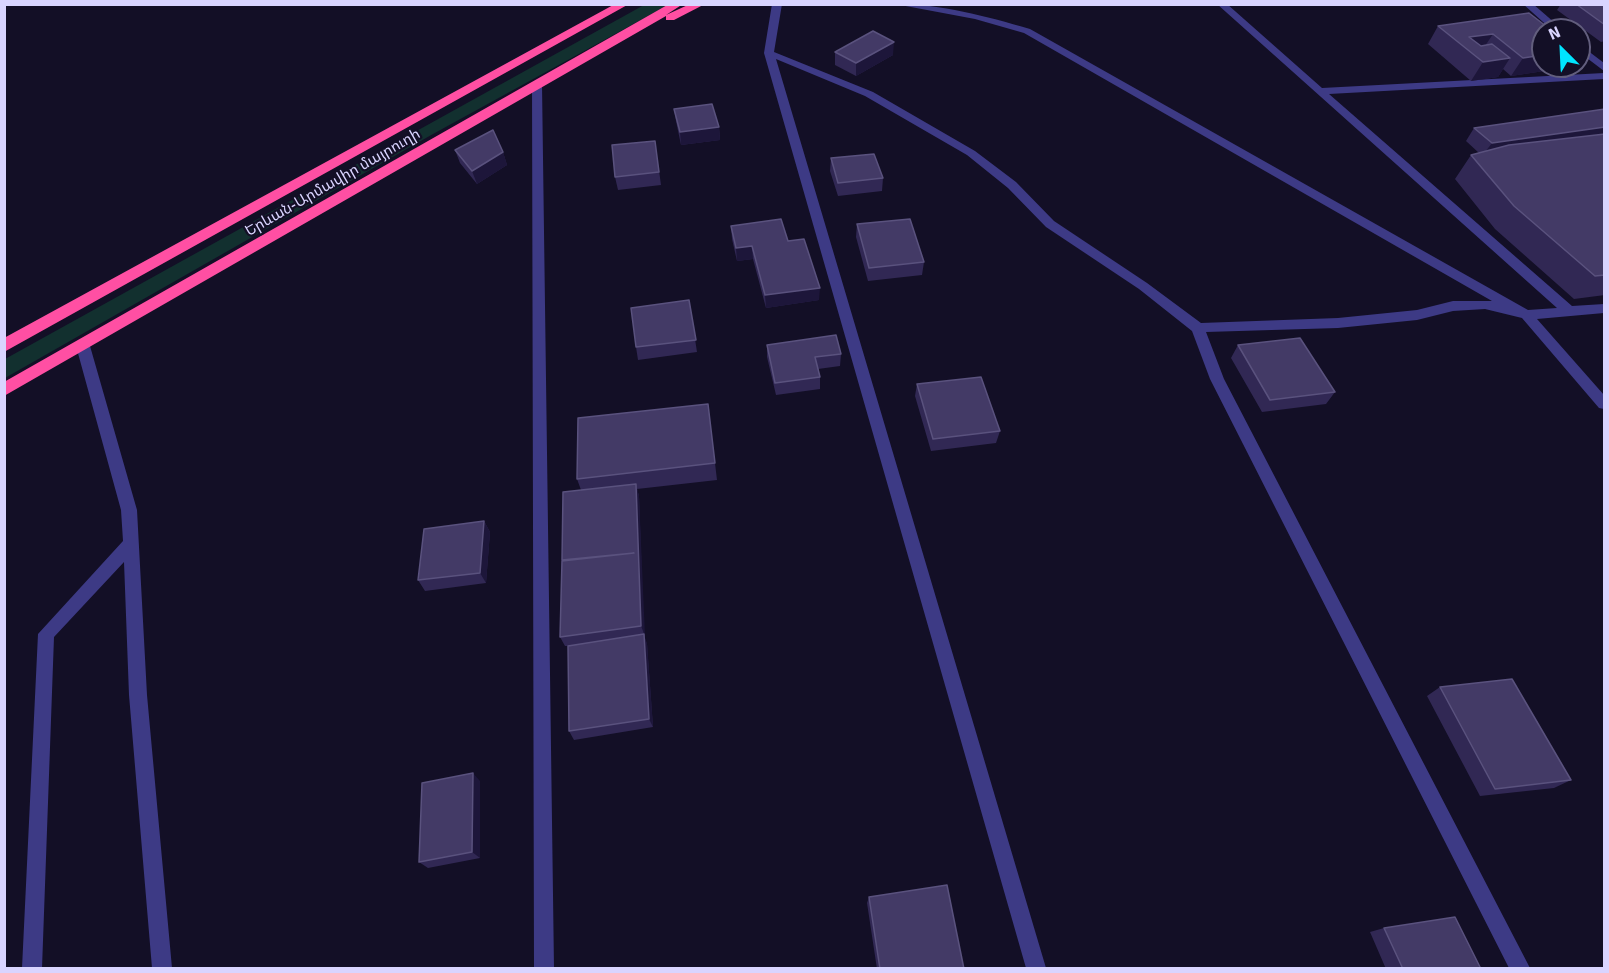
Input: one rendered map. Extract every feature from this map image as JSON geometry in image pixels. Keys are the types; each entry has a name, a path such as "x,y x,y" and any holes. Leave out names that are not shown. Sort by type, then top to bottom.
{"highway":[{"name":"Երևան-Արմավիր մայրուղի","path":"4,346 624,4"},
{"name":"Երևան-Արմավիր մայրուղի","path":"4,390 678,4"},
{"path":"602,47 700,4"}],"street":[{"path":"777,4 770,53 1035,969"},
{"path":"899,4 976,16 1027,31 1526,315 1605,404"},
{"path":"1221,4 1569,311"},
{"path":"1527,4 1544,18"},
{"path":"770,53 869,94 971,153 1012,185 1050,224 1143,286 1198,328 1222,389 1520,969"},
{"path":"1591,57 1605,68"},
{"path":"1318,91 1605,76"},
{"path":"537,84 543,969"},
{"path":"1198,328 1338,323 1417,315 1453,306 1485,304 1526,315 1605,308"},
{"path":"83,346 129,510 138,695 162,969"},
{"path":"32,969 46,634 130,544"}],"green space":[{"path":"644,5 668,5 433,134 5,378 5,359"}],"building":[{"path":"1576,4 1605,4 1605,25"},
{"path":"1529,13 1535,18 1531,18 1531,57 1523,58 1493,34 1469,37 1481,46 1492,44 1510,58 1483,62 1438,26"},
{"path":"873,31 894,42 856,63 835,52"},
{"path":"712,104 719,127 680,132 674,109"},
{"path":"1605,109 1605,127 1492,143 1474,128"},
{"path":"493,130 503,152 472,171 455,150"},
{"path":"1605,134 1605,275 1595,276 1514,206 1471,155 1509,145"},
{"path":"655,141 659,172 615,177 612,145"},
{"path":"874,154 883,178 838,183 831,158"},
{"path":"781,219 788,241 804,239 820,288 765,295 752,246 736,248 731,226"},
{"path":"910,219 924,262 869,268 857,224"},
{"path":"689,300 696,340 636,347 631,308"},
{"path":"836,335 841,354 815,357 820,377 775,383 767,345"},
{"path":"1300,338 1335,392 1270,400 1238,345"},
{"path":"981,377 1000,431 933,439 917,384"},
{"path":"708,404 715,463 577,479 578,418"},
{"path":"636,484 641,626 560,637 562,561 634,553 562,560 563,492"},
{"path":"484,521 480,573 418,580 424,529"},
{"path":"644,634 649,719 569,731 568,646"},
{"path":"1512,679 1571,780 1495,789 1440,687"},
{"path":"473,773 472,852 419,862 422,783"},
{"path":"947,885 964,969 880,969 869,897"},
{"path":"1455,917 1481,969 1403,969 1384,928"}]}
